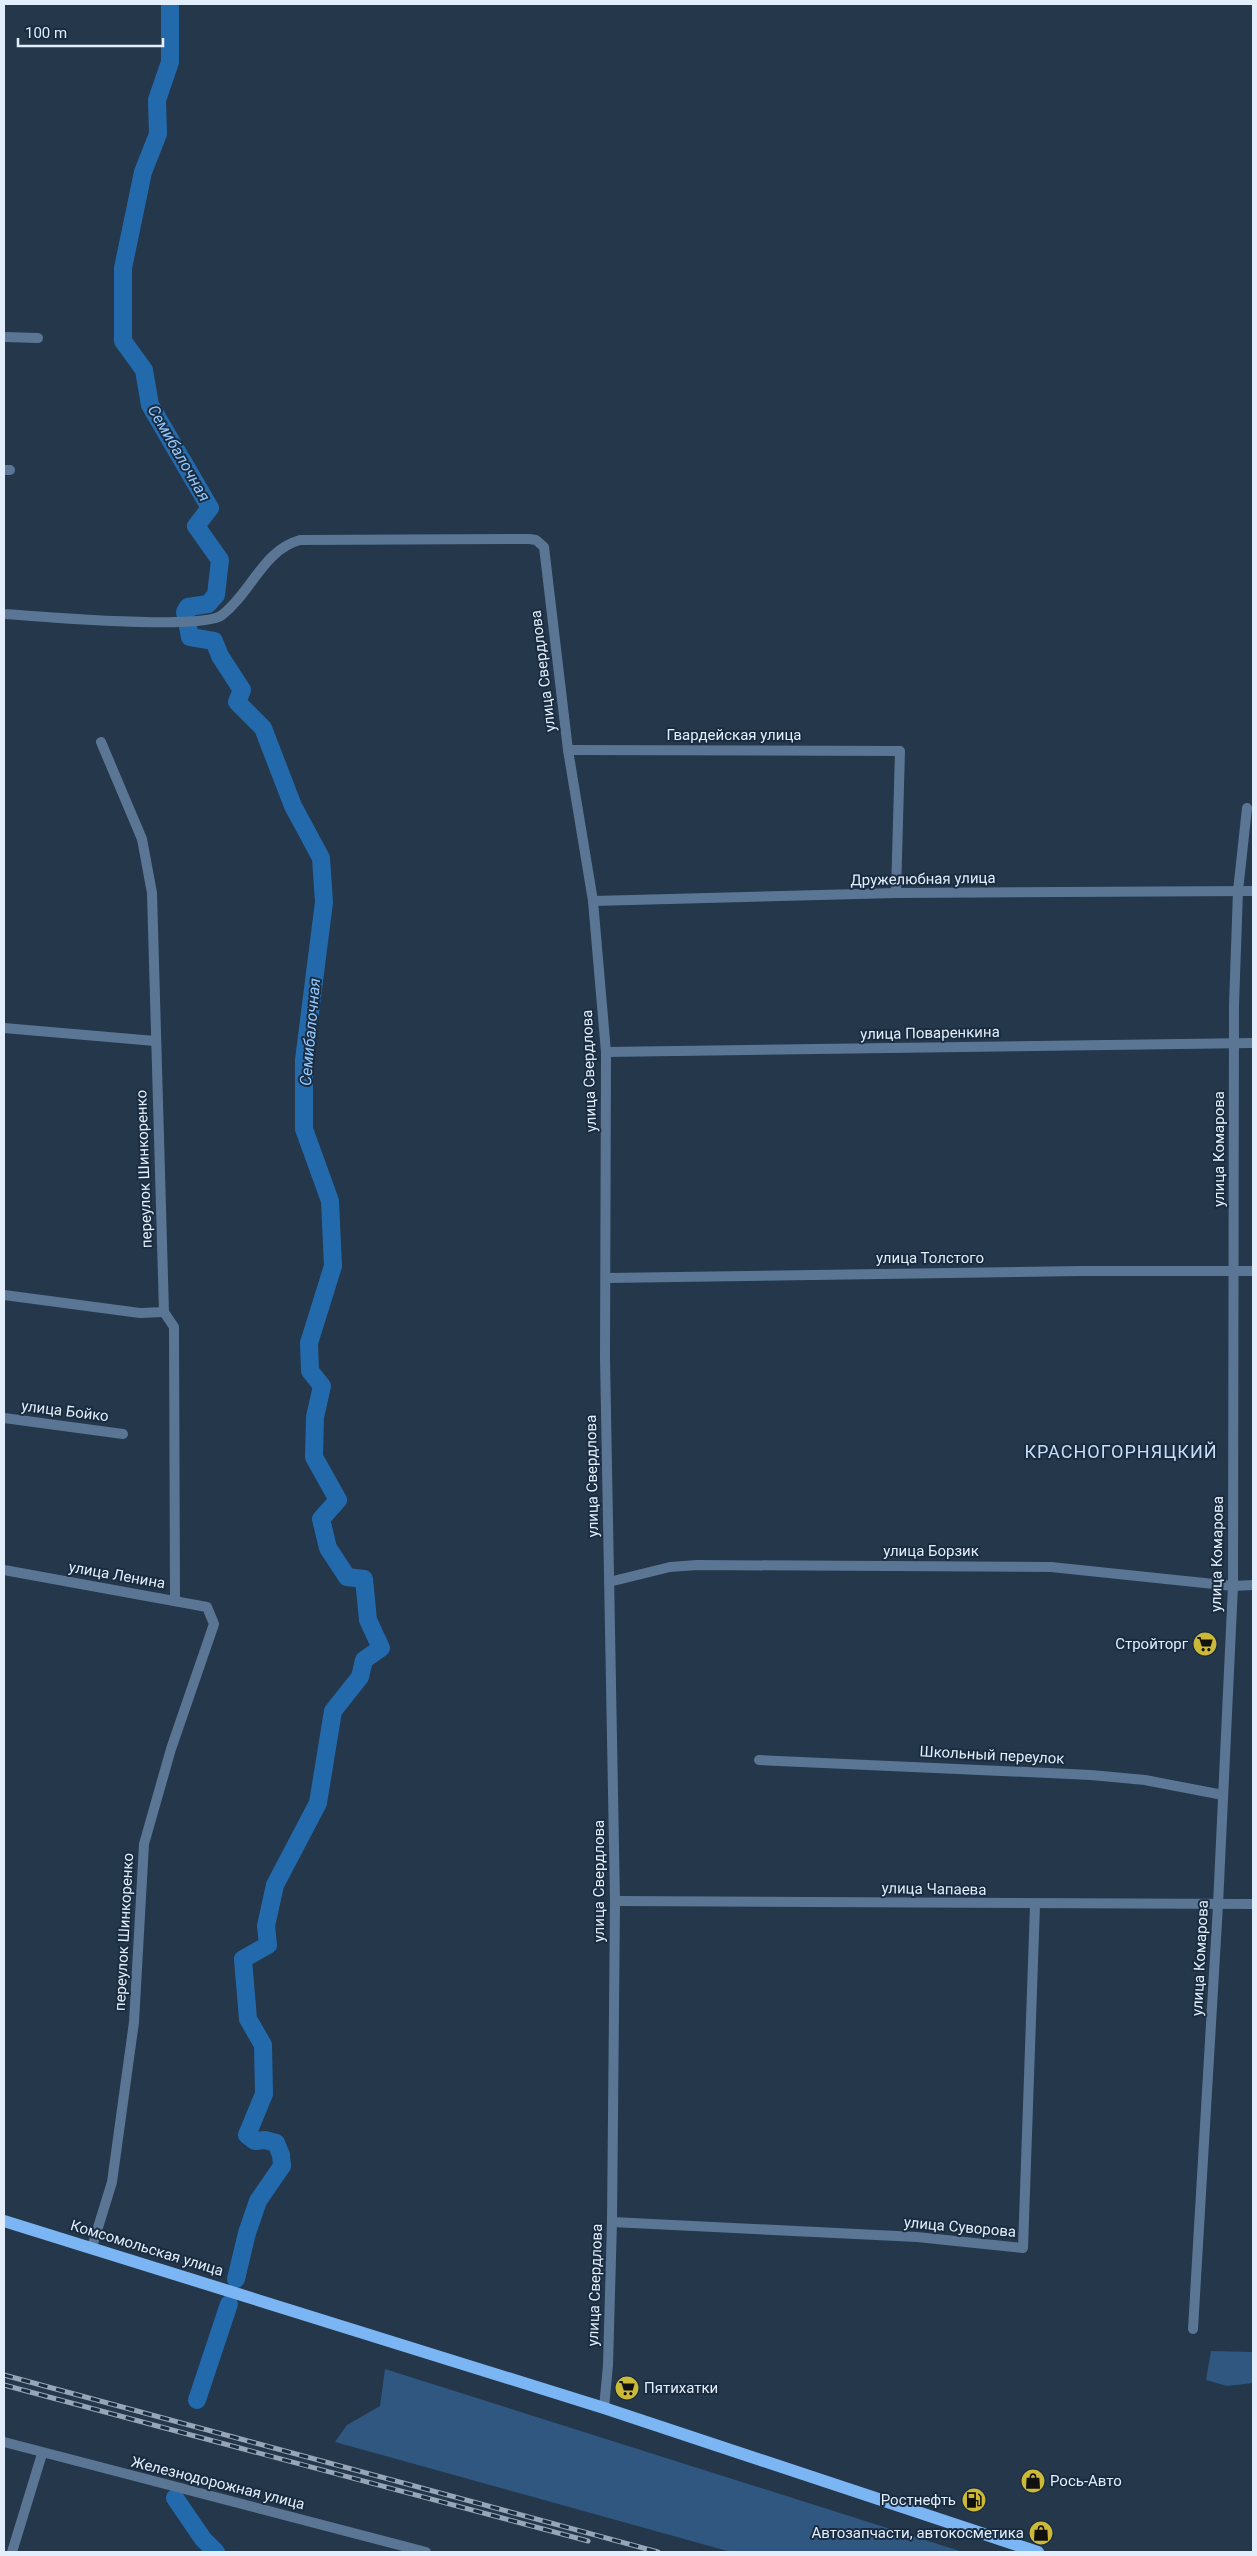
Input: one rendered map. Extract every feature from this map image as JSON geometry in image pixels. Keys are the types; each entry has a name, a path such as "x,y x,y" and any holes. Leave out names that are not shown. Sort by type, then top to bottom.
{"main road":[{"name":"Комсомольская улица","path":"4,2221 604,2408 1038,2552"}],"street":[{"path":"4,337 38,338"},
{"name":"улица Свердлова","path":"4,614 175,623 209,622 222,616 249,586 276,550 300,540 529,539 536,540 544,547 568,750 593,901 606,1052 607,1278 605,1358 615,1901 612,2222 604,2408"},
{"name":"переулок Шинкоренко","path":"101,742 142,839 152,893 164,1312 174,1328 175,1600"},
{"name":"Гвардейская улица","path":"568,750 900,751 896,893"},
{"name":"улица Комарова","path":"1193,2329 1218,1905 1233,1586 1234,1044 1238,891 1247,808"},
{"name":"Дружелюбная улица","path":"593,901 896,893 1253,891"},
{"path":"4,1028 155,1041"},
{"name":"улица Поваренкина","path":"606,1052 1253,1043"},
{"name":"улица Толстого","path":"607,1278 1081,1271 1253,1271"},
{"path":"4,1295 140,1313 164,1312"},
{"name":"улица Бойко","path":"4,1418 123,1434"},
{"name":"улица Борзик","path":"609,1582 670,1567 697,1565 993,1566 1079,1569 1233,1586 1253,1585"},
{"name":"улица Ленина","path":"4,1570 207,1607 214,1624"},
{"name":"переулок Шинкоренко","path":"92,2247 112,2182 134,2022 144,1844 171,1749 214,1624"},
{"name":"Школьный переулок","path":"759,1760 1091,1775 1145,1780 1223,1795"},
{"name":"улица Чапаева","path":"615,1901 1035,1905 1253,1904"},
{"name":"улица Суворова","path":"612,2222 917,2237 1023,2248 1035,1905"},
{"name":"Железнодорожная улица","path":"4,2442 42,2454 426,2552"},
{"path":"12,2552 42,2454"}],"shaded area":[{"path":"1211,2351 1253,2352 1253,2383 1227,2386 1206,2380"},
{"path":"385,2369 963,2552 731,2552 335,2442 347,2425 380,2406"}],"waterway":[{"name":"Семибалочная","path":"170,4 170,62 157,100 158,134 143,172 123,268 123,341 144,370 150,405 210,508 196,526 220,560 216,595 208,604 188,607 185,612 190,637 214,641 220,656 242,690 237,702 263,728 293,806 321,858 324,902 304,1060 304,1129 330,1201 333,1266 309,1343 310,1371 322,1386 315,1417 314,1457 338,1500 321,1519 328,1548 347,1577 364,1579 368,1620 381,1648 364,1660 360,1677 333,1711 318,1803 275,1885 266,1926 268,1945 243,1959 248,2019 263,2045 264,2094 247,2135 255,2141 265,2140 276,2143 281,2155 282,2166 258,2201 247,2233 236,2279"},
{"name":"Семибалочная","path":"197,2400 229,2304"},
{"name":"Семибалочная","path":"175,2498 203,2539 216,2552"}],"railway":[{"path":"4,2375 658,2552"},
{"path":"4,2385 588,2541"}],"place":[{"name":"Стройторг","path":"1205,1644"},
{"name":"Пятихатки","path":"627,2388"},
{"name":"Рось-Авто","path":"1033,2481"},
{"name":"Ростнефть","path":"974,2500"},
{"name":"Автозапчасти, автокосметика","path":"1041,2533"}],"district":[{"name":"КРАСНОГОРНЯЦКИЙ","path":"1121,1451"}]}
